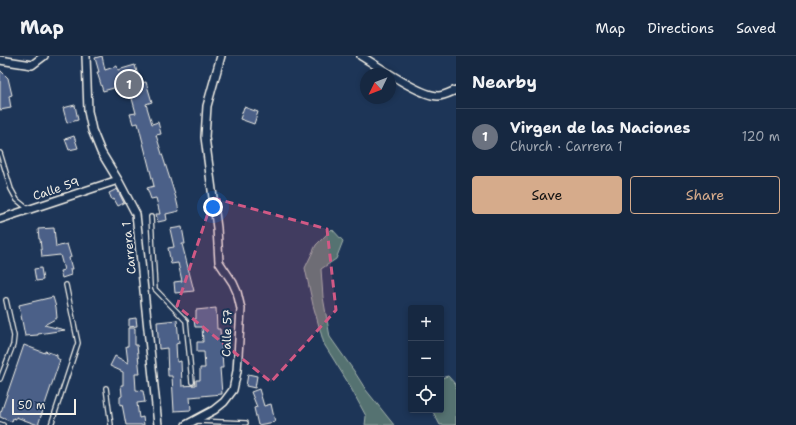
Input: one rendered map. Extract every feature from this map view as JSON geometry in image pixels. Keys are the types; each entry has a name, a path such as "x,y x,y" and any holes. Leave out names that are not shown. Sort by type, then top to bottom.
{"street":[{"path":"0,60 32,64 44,56"},
{"name":"Carrera 1","path":"86,56 88,110 92,130 101,152 136,214 158,425"},
{"name":"Calle 57","path":"187,425 214,410 224,402 232,390 237,370 241,309 233,283 219,262 217,228 205,137 207,106 221,56"},
{"path":"361,56 428,95 440,96 456,90"},
{"name":"Calle 59","path":"0,219 118,180"}],"lane":[{"path":"0,153 10,189 17,200 28,209"},
{"path":"151,217 155,289 186,321 192,382"},
{"path":"51,425 78,343 66,285"},
{"path":"144,291 155,289"},
{"path":"0,379 13,345 14,336 6,300"},
{"path":"106,388 110,425"},
{"path":"194,421 246,424"}],"highlighted area":[{"path":"213,198 327,229 336,310 271,382 177,306"}],"green space":[{"path":"332,229 343,241 336,259 321,269 323,297 330,337 366,390 394,425 365,425 366,416 347,381 324,344 313,305 305,268 316,245"},
{"path":"448,376 456,385 456,425 440,425 434,413 444,413 444,377"}],"building":[{"path":"102,56 105,70 117,66 118,70 135,65 140,83 146,82 152,102 146,104 152,124 158,122 161,134 156,135 179,211 166,214 167,220 158,222 156,214 160,214 156,198 151,199 147,188 154,186 138,123 133,124 130,114 136,113 128,84 103,91 97,72 99,72 95,58"},
{"path":"0,70 8,78 12,95 9,96 11,108 0,110"},
{"path":"75,105 78,120 67,123 63,108"},
{"path":"244,107 258,112 254,124 240,119"},
{"path":"74,136 78,148 69,150 65,139"},
{"path":"117,189 124,203 118,206 114,199 112,200 109,193"},
{"path":"182,227 185,244 182,244 194,291 175,293 174,282 182,281 178,263 171,264 168,248 174,247 170,229"},
{"path":"54,228 56,247 67,244 71,257 69,258 72,269 70,269 71,275 62,278 60,271 64,270 60,255 42,257 39,239 38,229"},
{"path":"41,268 43,280 36,281 34,269"},
{"path":"53,297 57,318 44,325 65,330 25,336 19,305"},
{"path":"216,308 217,329 220,329 222,352 223,368 220,368 222,394 190,397 191,410 174,411 172,376 168,376 167,348 159,349 157,322 177,320 179,343 176,344 177,362 181,361 182,386 196,385 196,380 200,380 200,368 205,368 204,352 197,352 197,342 203,342 202,327 195,327 194,319 196,319 196,310"},
{"path":"136,318 137,326 129,327 129,319"},
{"path":"128,328 135,328 135,345 137,345 140,374 135,374 136,390 143,391 145,402 137,403 139,418 143,417 144,425 126,425 122,404 120,405 123,372 110,366 115,356 128,363 126,346 128,346"},
{"path":"24,345 45,353 45,351 57,355 57,358 60,360 38,425 16,417 16,419 13,418 12,422 0,417 0,412"},
{"path":"248,374 257,376 255,388 246,386"},
{"path":"259,389 264,406 271,404 275,422 258,425 254,408 257,407 251,392"}],"place":[{"name":"Virgen de las Naciones","path":"129,84"}]}
